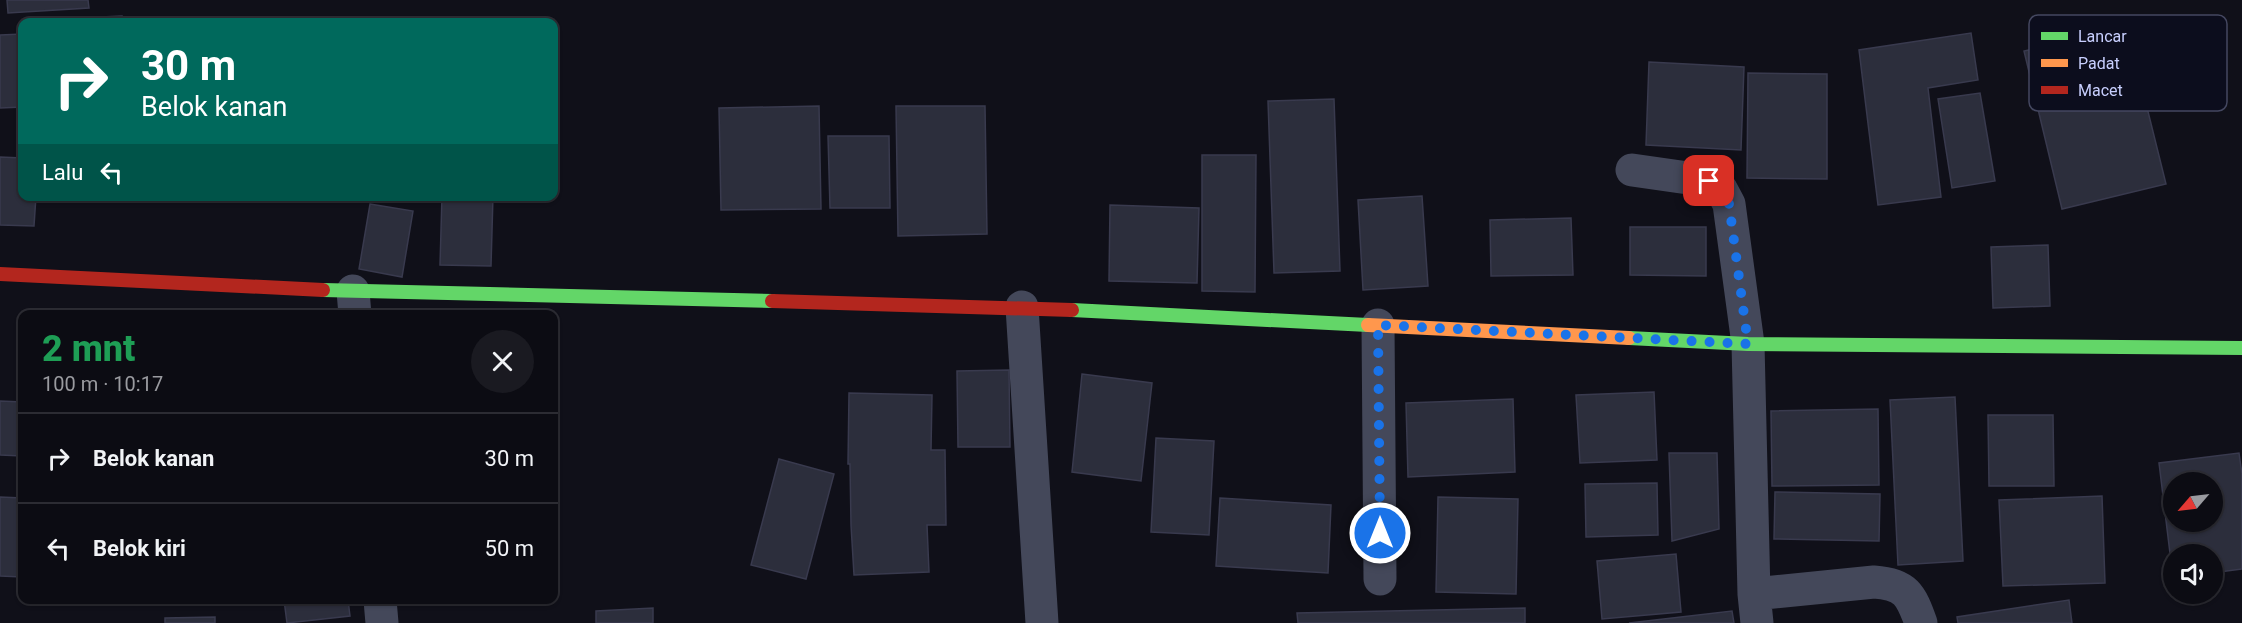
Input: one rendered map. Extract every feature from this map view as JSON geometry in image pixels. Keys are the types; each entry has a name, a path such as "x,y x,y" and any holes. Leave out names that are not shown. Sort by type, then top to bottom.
{"street":[{"path":"1632,170 1701,179 1715,185 1724,193 1731,214 1748,344 1755,608 1874,582 1899,586 1912,600 1921,623"},
{"path":"0,274 354,303 1022,307 1748,344 2242,348"},
{"path":"1022,307 1042,623"},
{"path":"1378,325 1380,579"},
{"path":"380,604 382,623"}],"building":[{"path":"7,0 88,0 89,8 8,13"},
{"path":"122,16 122,18 78,18"},
{"path":"1971,33 1978,80 1928,88 1941,197 1878,205 1859,50"},
{"path":"18,34 18,107 0,108 0,35"},
{"path":"2029,50 2029,72 2024,51"},
{"path":"1649,62 1744,67 1741,150 1646,145"},
{"path":"1748,73 1827,74 1827,179 1747,178"},
{"path":"1980,93 1995,181 1952,188 1938,99"},
{"path":"1334,99 1340,271 1274,273 1268,101"},
{"path":"819,106 821,209 721,210 719,108"},
{"path":"896,106 985,106 987,234 898,236"},
{"path":"2038,111 2148,111 2166,184 2062,209"},
{"path":"828,136 889,136 890,208 830,208"},
{"path":"1202,155 1256,155 1255,292 1202,291"},
{"path":"0,157 18,158 18,201 36,201 34,226 0,225"},
{"path":"1422,196 1428,286 1363,290 1358,200"},
{"path":"442,201 493,201 491,266 440,265"},
{"path":"370,204 413,211 402,277 359,269"},
{"path":"1110,205 1199,208 1197,283 1109,281"},
{"path":"1571,218 1573,275 1491,276 1490,220"},
{"path":"1630,227 1706,227 1706,276 1630,275"},
{"path":"2048,245 2050,306 1993,308 1991,247"},
{"path":"1009,370 1010,447 958,447 957,371"},
{"path":"1082,374 1152,383 1141,481 1072,472"},
{"path":"1654,392 1657,460 1580,463 1576,395"},
{"path":"849,393 932,395 931,450 945,450 946,525 927,525 929,572 854,575 850,464 848,464"},
{"path":"1955,397 1963,561 1898,565 1890,400"},
{"path":"1513,399 1515,472 1408,477 1406,403"},
{"path":"0,401 18,402 18,456 0,455"},
{"path":"1878,409 1879,485 1772,486 1771,411"},
{"path":"1988,415 2053,415 2054,486 1989,486"},
{"path":"1156,438 1214,441 1209,535 1151,532"},
{"path":"1669,453 1717,453 1719,529 1672,541"},
{"path":"2239,453 2242,474 2242,569 2223,572 2223,544 2169,544 2167,532 2223,532 2223,472 2163,472 2163,496 2159,463"},
{"path":"779,459 834,474 806,579 751,565"},
{"path":"1657,483 1658,535 1586,537 1585,484"},
{"path":"1775,492 1880,494 1879,541 1774,539"},
{"path":"2102,496 2105,583 2003,586 1999,500"},
{"path":"0,497 18,498 18,577 0,576"},
{"path":"1438,497 1518,499 1516,594 1436,592"},
{"path":"1220,498 1331,505 1328,573 1216,566"},
{"path":"1676,554 1681,612 1602,619 1597,561"},
{"path":"2069,600 2072,623 1958,623 1957,617"},
{"path":"285,604 348,604 350,616 287,623"},
{"path":"653,608 653,623 596,623 596,611"},
{"path":"1525,608 1525,623 1298,623 1297,613"},
{"path":"1732,611 1734,623 1629,623"},
{"path":"215,617 215,623 165,623 165,618"}],"traffic: fast":[{"path":"323,290 772,301"},
{"path":"1072,310 1368,325"},
{"path":"1629,338 1748,344 2242,348"}],"traffic: slow":[{"path":"1368,325 1629,338"}],"traffic: jam":[{"path":"0,274 323,290"},
{"path":"772,301 1072,310"}],"route":[{"path":"1380,533 1378,325 1748,344 1729,204 1721,189 1709,181"}]}
